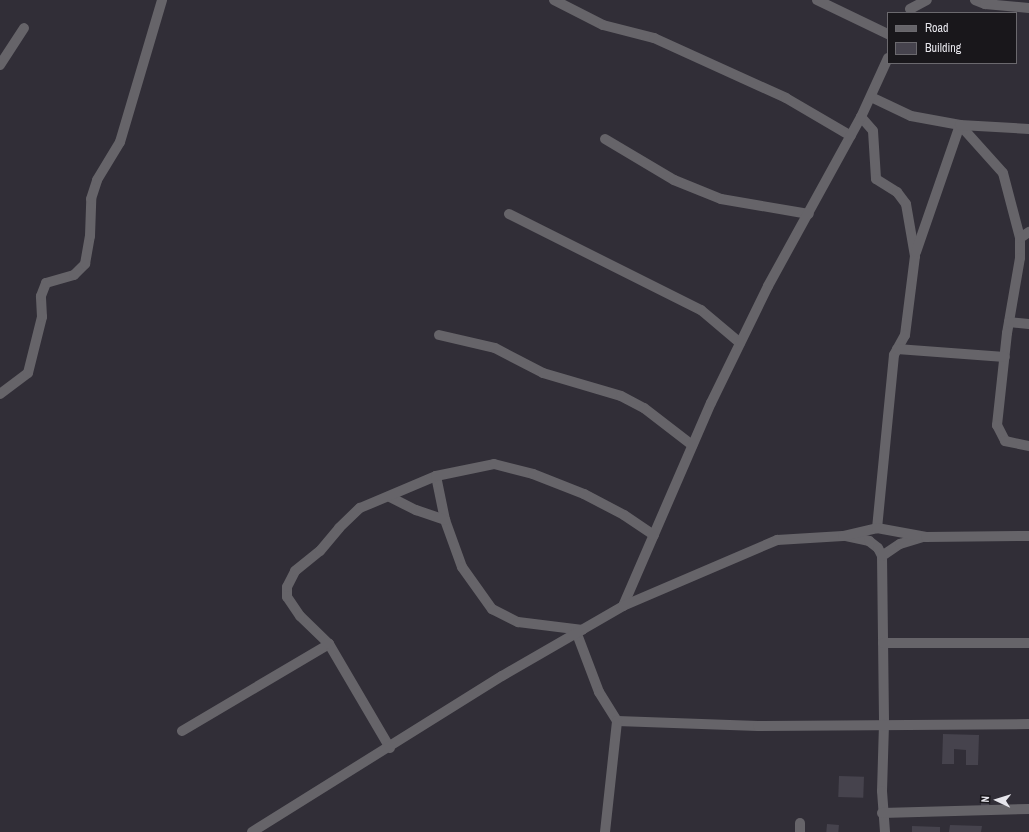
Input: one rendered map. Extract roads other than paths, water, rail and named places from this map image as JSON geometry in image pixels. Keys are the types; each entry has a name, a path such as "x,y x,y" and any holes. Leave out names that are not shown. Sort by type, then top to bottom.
{"street":[{"path":"0,394 28,373 42,317 41,296 46,283 74,275 85,264 90,236 91,199 97,180 120,142 162,0"},
{"path":"554,0 603,25 654,38 786,98 851,136"},
{"path":"817,0 887,34"},
{"path":"911,7 927,0"},
{"path":"975,0 985,4 1029,8"},
{"path":"0,65 24,28"},
{"path":"623,606 692,445 740,343 768,286 809,214 861,117 887,60"},
{"path":"871,97 910,116 960,125 1029,129"},
{"path":"861,117 873,130 876,179 898,192 906,204 915,256"},
{"path":"960,125 1003,174 1025,235 1009,322 997,425 1005,441 1029,446"},
{"path":"877,528 888,431 893,361 897,349 905,335 915,256 960,125"},
{"path":"605,139 674,180 721,199 809,214"},
{"path":"509,214 701,310 740,343"},
{"path":"1009,322 1029,324"},
{"path":"439,335 495,348 543,373 621,396 644,408 692,445"},
{"path":"897,349 1004,357"},
{"path":"390,748 329,644 300,616 287,597 287,587 295,571 320,551 350,518 372,502 390,497 436,476 494,464 533,474 584,494 624,515 654,535"},
{"path":"436,476 445,520 462,567 492,608 518,622 580,632"},
{"path":"390,497 410,507 445,520"},
{"path":"252,832 390,748 502,676 623,606 777,540 843,536 877,528 926,537 1029,536"},
{"path":"843,536 869,541 878,548 882,556 884,724 882,813 885,832"},
{"path":"882,556 900,544 926,537"},
{"path":"580,632 599,692 617,721 605,832"},
{"path":"883,643 1029,643"},
{"path":"182,731 329,644"},
{"path":"617,721 758,726 1029,724"},
{"path":"882,813 1029,809"}]}
